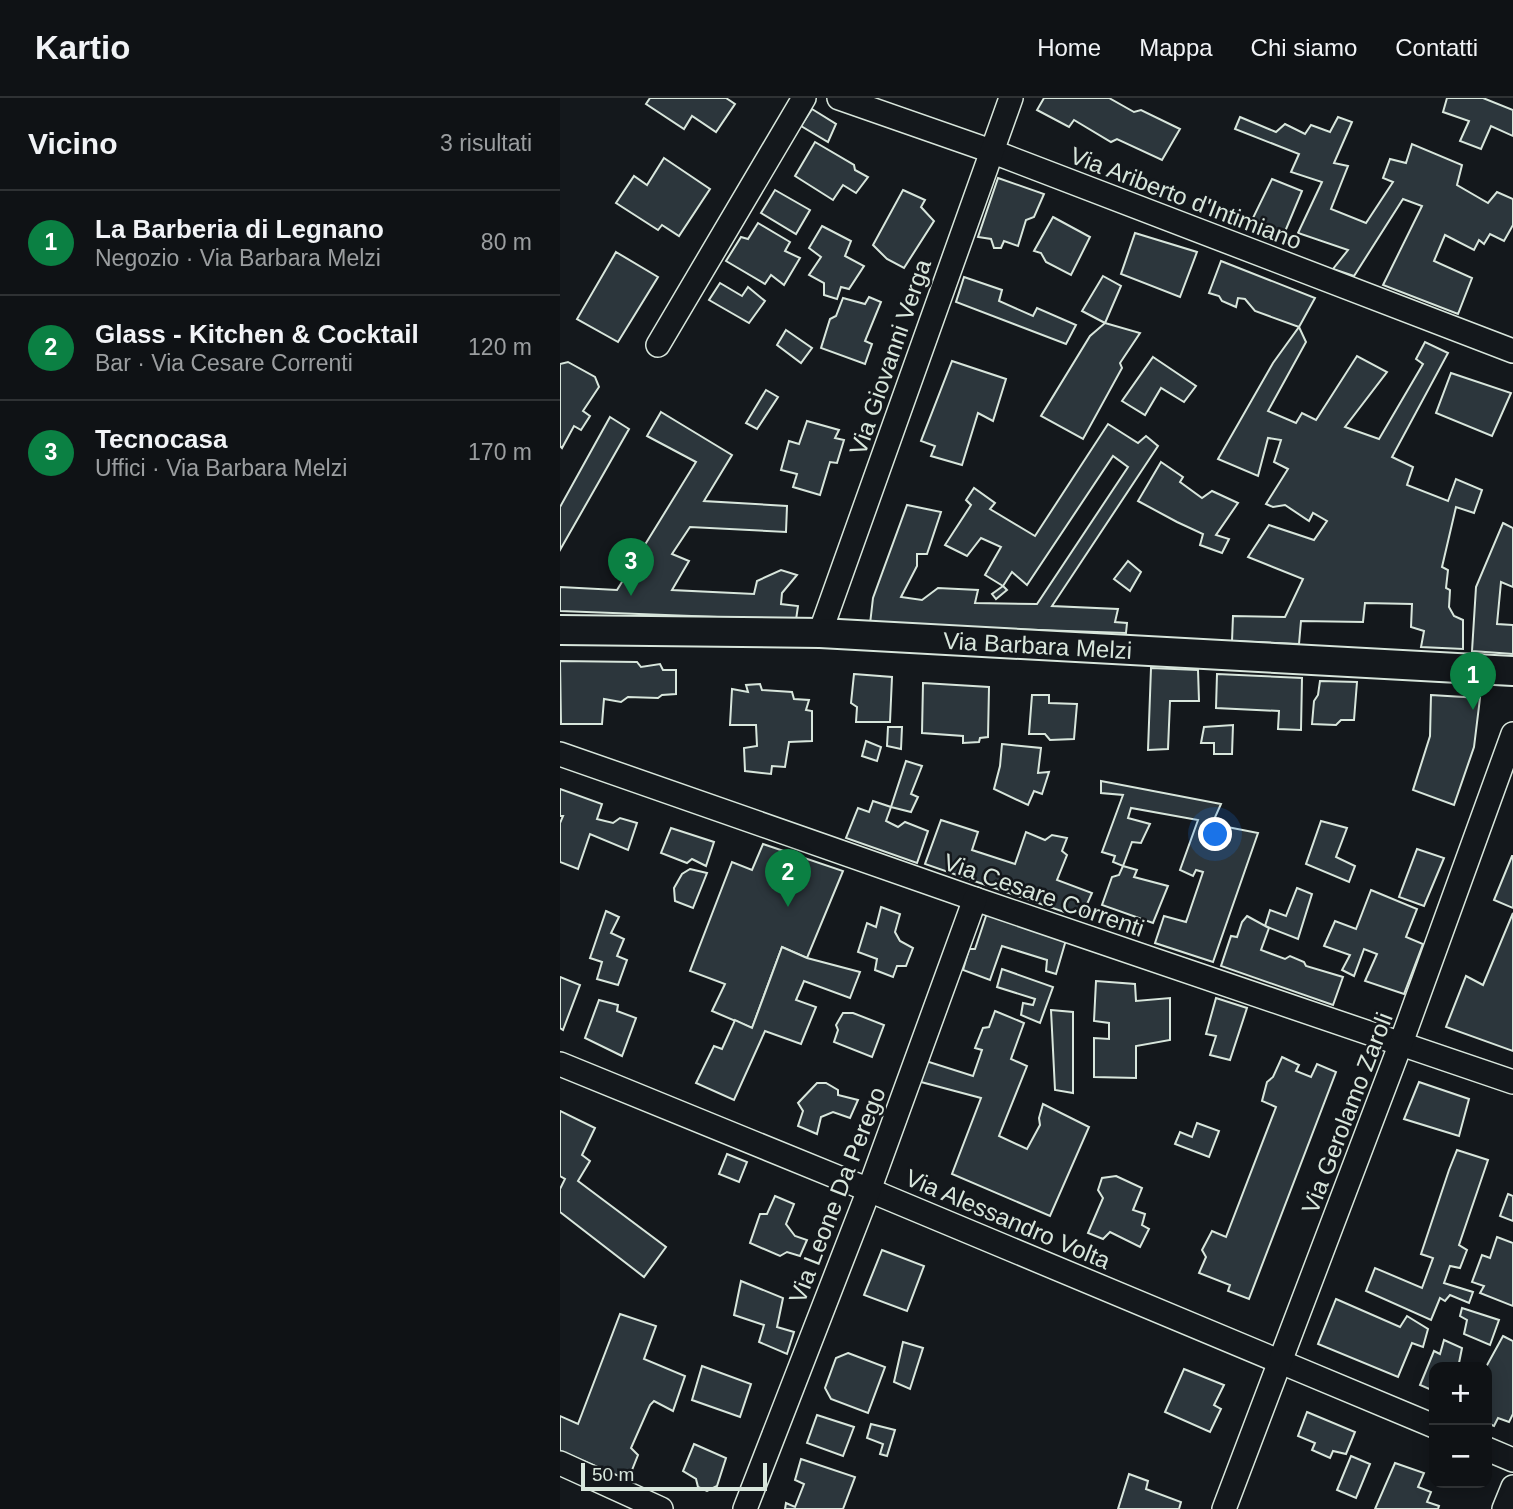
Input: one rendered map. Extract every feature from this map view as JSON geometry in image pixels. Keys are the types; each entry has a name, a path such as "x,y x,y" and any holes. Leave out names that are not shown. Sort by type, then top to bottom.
{"street":[{"path":"658,345 804,98"},
{"name":"Via Ariberto d'Intimiano","path":"839,98 991,151 1513,351"},
{"name":"Via Giovanni Verga","path":"820,633 1011,98"},
{"name":"Via Barbara Melzi","path":"560,630 820,633 1513,671"},
{"name":"Via Gerolamo Zaroli","path":"1224,1509 1401,1043 1513,734"},
{"name":"Via Cesare Correnti","path":"560,754 1513,1082"},
{"name":"Via Leone Da Perego","path":"745,1509 869,1189 975,899"},
{"name":"Via Alessandro Volta","path":"560,1064 869,1189 1432,1425"},
{"path":"1492,1450 1513,1460"},
{"path":"560,1463 661,1509"},
{"path":"1504,1509 1513,1487"}],"building":[{"path":"650,98 726,98 735,104 716,132 692,116 684,129 646,104"},
{"path":"1044,98 1109,98 1134,112 1141,110 1180,129 1162,160 1117,139 1111,142 1074,120 1069,127 1037,110"},
{"path":"1447,98 1483,98 1513,110 1513,136 1491,126 1481,149 1460,141 1469,121 1443,112"},
{"path":"812,109 836,124 828,142 801,126"},
{"path":"1240,117 1276,132 1285,124 1305,134 1311,125 1330,132 1338,117 1352,122 1334,163 1348,166 1331,209 1366,223 1393,182 1383,178 1390,159 1406,163 1412,144 1462,165 1457,185 1488,203 1497,192 1513,199 1513,225 1504,241 1490,234 1484,244 1479,240 1474,250 1445,235 1434,261 1472,278 1458,314 1383,285 1422,206 1403,199 1354,276 1333,269 1348,250 1298,233 1322,182 1291,172 1299,154 1235,129"},
{"path":"815,142 854,165 855,170 868,177 856,193 843,185 833,200 795,176"},
{"path":"664,158 710,189 679,236 662,225 658,230 616,203 634,176 647,185"},
{"path":"998,178 1044,194 1034,217 1026,220 1018,246 1004,241 1001,248 994,248 991,239 978,237"},
{"path":"1272,179 1302,191 1284,234 1275,229 1271,234 1251,222"},
{"path":"775,190 810,210 796,234 761,213"},
{"path":"903,190 925,200 921,207 934,221 904,268 887,259 873,245"},
{"path":"1053,217 1090,237 1071,275 1046,262 1041,253 1034,251"},
{"path":"758,223 790,242 785,251 800,258 784,285 771,275 765,284 726,261 741,237 748,239"},
{"path":"822,226 851,241 845,256 864,266 849,289 841,287 837,299 824,295 824,283 809,275 821,257 809,248"},
{"path":"1135,233 1197,252 1180,297 1121,274"},
{"path":"616,252 658,277 618,342 577,319"},
{"path":"1221,261 1315,298 1299,327 1255,311 1245,299 1238,298 1236,307 1209,293"},
{"path":"1103,276 1121,286 1105,323 1082,311"},
{"path":"964,277 1002,290 999,301 1033,316 1037,308 1076,325 1066,344 956,302"},
{"path":"720,283 742,296 748,287 765,301 749,323 709,300"},
{"path":"869,297 881,302 865,341 872,344 865,364 821,348 830,319 836,316 843,298 865,304"},
{"path":"1105,323 1140,333 1120,363 1122,368 1083,439 1041,416 1090,336"},
{"path":"1299,327 1306,342 1268,411 1296,423 1302,413 1316,420 1357,356 1387,372 1345,427 1379,439 1423,364 1416,359 1425,342 1448,353 1392,457 1413,467 1407,485 1448,501 1456,479 1482,490 1474,513 1456,507 1442,567 1448,570 1446,588 1450,590 1449,607 1454,616 1463,620 1463,649 1421,647 1424,631 1411,627 1412,604 1365,603 1363,622 1301,621 1299,644 1232,641 1233,616 1285,617 1303,579 1248,557 1269,525 1314,540 1327,521 1313,513 1309,521 1285,505 1273,507 1266,504 1288,469 1274,462 1281,440 1268,438 1258,476 1218,459 1273,363"},
{"path":"786,330 812,348 801,363 777,345"},
{"path":"1153,357 1196,386 1184,402 1161,388 1145,415 1122,401"},
{"path":"952,361 1006,379 993,421 978,413 962,465 931,456 935,446 921,441"},
{"path":"568,362 595,377 599,387 583,411 590,416 581,430 574,426 562,448 560,364"},
{"path":"1451,373 1511,393 1492,436 1436,413"},
{"path":"766,390 778,397 757,429 746,423"},
{"path":"661,412 732,455 704,501 787,506 786,532 690,527 672,554 689,561 672,590 754,594 757,581 781,570 797,575 782,593 781,604 798,606 796,620 560,611 560,587 617,590 696,462 647,436"},
{"path":"610,417 629,429 560,550 560,507"},
{"path":"807,421 839,430 835,438 844,440 837,463 830,462 820,495 793,487 797,474 781,470 789,441 799,444"},
{"path":"1108,424 1138,443 1146,436 1158,446 1052,606 1118,609 1115,622 1127,623 1126,633 870,624 873,598 907,505 941,512 927,554 917,554 917,566 901,597 922,600 938,588 978,590 975,603 1037,604 1128,467 1113,456 1027,585 1012,572 1003,586 985,575 1001,547 981,538 967,556 945,545 971,505 966,500 974,488 995,503 990,509 1035,536"},
{"path":"1161,462 1183,477 1180,482 1202,498 1212,491 1238,503 1216,535 1229,539 1222,553 1200,545 1203,534 1138,501"},
{"path":"1503,523 1513,528 1513,587 1501,582 1497,624 1513,625 1513,654 1472,651 1476,587"},
{"path":"1128,561 1141,572 1130,591 1114,579"},
{"path":"1003,586 1007,590 996,599 992,594"},
{"path":"560,661 637,662 641,667 660,664 663,670 676,670 676,694 658,698 628,697 621,702 604,699 602,724 561,724"},
{"path":"1151,668 1198,670 1199,701 1170,701 1168,749 1148,750"},
{"path":"854,674 892,677 890,722 856,722 857,707 851,703"},
{"path":"1217,674 1302,678 1301,730 1278,729 1279,711 1216,708"},
{"path":"1320,681 1357,682 1354,720 1341,720 1336,725 1312,724 1314,701 1318,695"},
{"path":"923,683 989,687 988,737 980,738 979,742 963,743 963,736 922,733"},
{"path":"760,684 762,690 792,692 794,699 809,700 806,710 812,711 812,741 789,742 785,767 772,766 771,774 745,771 744,748 757,746 756,725 730,725 732,689 748,692 746,685"},
{"path":"1032,695 1049,695 1049,703 1077,704 1074,739 1050,740 1045,734 1029,734"},
{"path":"1431,695 1480,698 1474,747 1454,805 1413,790 1430,736"},
{"path":"1233,725 1232,754 1214,754 1214,743 1201,743 1204,727"},
{"path":"888,727 902,727 901,749 887,746"},
{"path":"866,741 881,747 877,761 862,756"},
{"path":"1002,744 1041,748 1038,773 1049,772 1042,794 1034,791 1028,805 994,789"},
{"path":"906,761 922,766 911,794 918,797 911,812 891,807"},
{"path":"1101,781 1221,804 1212,824 1258,833 1213,962 1155,943 1164,916 1186,922 1203,872 1196,870 1193,876 1180,870 1198,820 1131,808 1128,818 1150,824 1141,843 1132,842 1123,866 1113,862 1115,856 1102,852 1123,795 1101,793"},
{"path":"560,789 602,804 597,819 613,823 620,818 637,823 628,850 590,834 578,869 560,862 560,823 563,816 560,816"},
{"path":"873,801 891,807 886,821 898,827 905,822 928,831 917,863 846,838 858,808 869,812"},
{"path":"941,820 978,832 972,850 1015,864 1026,832 1045,840 1052,835 1067,838 1062,851 1067,855 1057,880 1092,893 1083,913 1073,910 1067,913 925,864"},
{"path":"1321,821 1347,828 1336,857 1355,866 1349,882 1306,864"},
{"path":"671,828 714,842 706,866 692,859 687,863 661,853"},
{"path":"763,844 843,871 807,958 782,947 752,1028 712,1011 725,984 690,971 732,862 752,870"},
{"path":"1417,849 1444,858 1424,906 1399,897"},
{"path":"1513,856 1513,908 1494,900"},
{"path":"1123,866 1137,870 1134,877 1168,886 1153,923 1102,905 1112,877 1119,875"},
{"path":"690,869 707,873 693,908 675,901 674,888 682,874"},
{"path":"1297,888 1312,894 1298,939 1265,926 1270,910 1286,916"},
{"path":"1371,890 1417,909 1406,937 1423,944 1404,994 1365,981 1377,954 1364,949 1354,976 1342,970 1350,955 1324,946 1335,921 1356,929"},
{"path":"881,907 900,914 895,932 900,941 913,948 906,966 897,966 893,977 875,970 877,959 858,952 867,923 876,927"},
{"path":"606,911 619,917 611,933 624,939 617,956 627,960 618,985 597,979 602,962 590,958"},
{"path":"987,913 1066,940 1056,974 1046,971 1047,960 1002,946 990,980 963,970 969,949 975,949"},
{"path":"1513,913 1513,1051 1446,1027 1466,976 1483,985"},
{"path":"1247,916 1269,928 1261,950 1285,959 1290,956 1304,962 1306,966 1343,977 1333,1005 1221,966 1231,936 1237,937"},
{"path":"782,947 807,958 860,972 850,998 804,981 796,1000 816,1007 801,1044 765,1031 734,1100 696,1083 714,1046 722,1049 735,1020 752,1028"},
{"path":"1002,969 1053,987 1040,1023 1021,1015 1023,1003 1033,1005 1035,999 997,987"},
{"path":"560,977 580,985 563,1030 560,1028"},
{"path":"1096,981 1135,984 1136,1001 1170,998 1170,1040 1136,1046 1136,1078 1094,1077 1094,1038 1109,1039 1109,1023 1094,1021"},
{"path":"1216,998 1247,1008 1230,1060 1210,1055 1216,1036 1206,1034"},
{"path":"599,1000 618,1005 617,1011 636,1018 622,1056 585,1038"},
{"path":"1051,1010 1073,1012 1073,1093 1055,1090"},
{"path":"995,1011 1024,1023 1011,1059 1027,1066 999,1136 1027,1149 1040,1125 1043,1104 1089,1127 1050,1216 952,1174 981,1098 921,1082 926,1061 973,1076 982,1050 975,1048 983,1028 989,1027"},
{"path":"843,1013 853,1013 884,1025 872,1057 834,1042 838,1030 836,1025"},
{"path":"1282,1057 1299,1065 1296,1071 1311,1077 1317,1064 1336,1072 1249,1299 1228,1291 1230,1285 1199,1273 1206,1257 1202,1250 1212,1231 1226,1237 1276,1107 1262,1101 1267,1082 1273,1077"},
{"path":"1419,1082 1469,1099 1459,1136 1404,1119"},
{"path":"817,1083 826,1083 838,1090 838,1095 858,1100 850,1118 833,1112 821,1117 817,1134 798,1126 803,1111 798,1103"},
{"path":"560,1111 595,1128 582,1155 590,1161 578,1181 666,1247 644,1277 560,1212 560,1189 565,1179 560,1176"},
{"path":"1197,1123 1219,1131 1209,1157 1175,1144 1180,1132 1192,1137"},
{"path":"1457,1150 1488,1160 1459,1245 1467,1250 1460,1268 1450,1266 1444,1283 1473,1292 1469,1303 1450,1295 1445,1301 1440,1298 1431,1320 1366,1291 1375,1268 1422,1288 1433,1258 1421,1254"},
{"path":"727,1154 747,1162 739,1182 719,1174"},
{"path":"1116,1176 1142,1188 1133,1210 1145,1214 1142,1225 1149,1229 1140,1247 1110,1232 1103,1239 1088,1233 1103,1198 1098,1190 1102,1178"},
{"path":"1508,1194 1513,1196 1513,1221 1500,1216"},
{"path":"775,1196 794,1204 786,1224 795,1236 807,1240 800,1256 787,1252 780,1256 750,1243 760,1214 767,1214"},
{"path":"1497,1237 1513,1243 1513,1306 1480,1293 1484,1286 1472,1282 1482,1255 1490,1258"},
{"path":"882,1250 924,1266 907,1311 864,1295"},
{"path":"741,1281 783,1298 777,1327 794,1332 787,1354 759,1342 764,1325 734,1315"},
{"path":"1336,1299 1400,1327 1407,1316 1428,1329 1423,1347 1412,1343 1398,1377 1318,1344"},
{"path":"1462,1308 1499,1320 1490,1345 1464,1334 1467,1320 1460,1316"},
{"path":"620,1314 656,1326 644,1359 685,1376 673,1411 654,1401 650,1405 631,1448 638,1455 628,1480 560,1451 560,1416 578,1424"},
{"path":"1503,1336 1513,1341 1513,1414 1509,1422 1498,1418 1494,1426 1492,1362 1489,1362"},
{"path":"1444,1340 1462,1348 1459,1362 1429,1362 1434,1351 1440,1354"},
{"path":"903,1342 923,1348 910,1389 894,1382"},
{"path":"848,1353 885,1367 868,1413 831,1399 825,1388 836,1358"},
{"path":"1429,1363 1429,1389 1420,1385"},
{"path":"702,1366 751,1384 740,1417 692,1400"},
{"path":"1184,1369 1224,1385 1214,1405 1221,1409 1210,1432 1165,1412"},
{"path":"1307,1412 1355,1432 1346,1454 1333,1451 1330,1458 1312,1450 1315,1443 1298,1436"},
{"path":"817,1415 854,1427 843,1456 807,1443"},
{"path":"871,1424 895,1430 887,1456 880,1454 883,1444 867,1438"},
{"path":"694,1444 726,1458 717,1486 707,1491 698,1487 696,1479 683,1471"},
{"path":"1351,1456 1370,1464 1356,1498 1337,1490"},
{"path":"801,1459 855,1477 843,1509 785,1509 786,1503 795,1507 804,1484 795,1480"},
{"path":"1395,1463 1424,1473 1418,1487 1431,1492 1427,1502 1439,1506 1438,1509 1375,1509"},
{"path":"1129,1474 1148,1481 1146,1489 1181,1502 1179,1509 1118,1509"}],"place":[{"name":"Tecnocasa","path":"631,596"},
{"name":"La Barberia di Legnano","path":"1473,710"},
{"name":"Glass - Kitchen & Cocktail","path":"788,907"}]}
